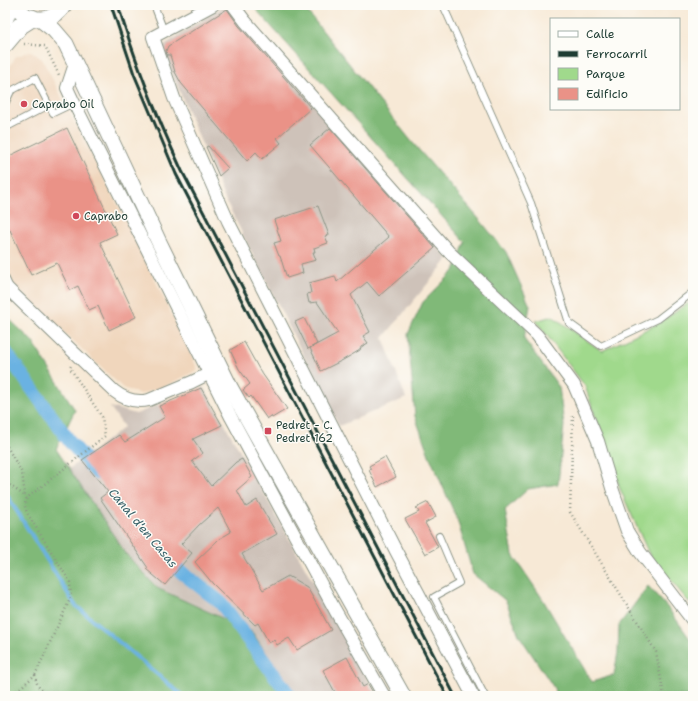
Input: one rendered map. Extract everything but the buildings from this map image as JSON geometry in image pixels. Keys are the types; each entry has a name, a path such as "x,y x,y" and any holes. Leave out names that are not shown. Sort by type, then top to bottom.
{"main road":[{"path":"5,18 10,5"},
{"path":"7,42 21,25 36,19"}],"street":[{"path":"16,5 22,12 54,30 66,44 158,240 215,370 231,389 403,696"},
{"path":"213,5 153,37 174,98 228,221 429,600 473,696"},
{"path":"233,5 245,21 448,251 537,335 574,385 598,441 612,488 628,531 640,552 693,620"},
{"path":"36,19 52,17 64,6"},
{"path":"64,6 66,44"},
{"path":"75,64 67,88 74,103 215,370 332,603 384,696"},
{"path":"9,290 120,395 127,399 141,402 155,398 215,370"}],"lane":[{"path":"154,5 164,31"},
{"path":"443,5 531,203 569,323 601,346 658,319 693,292"},
{"path":"5,104 11,91 35,78 53,113 74,103"},
{"path":"5,128 49,105"},
{"path":"5,277 9,290"},
{"path":"439,536 459,583 429,600 485,696"}],"path":[{"path":"7,42 45,46 59,74"},
{"path":"27,498 105,436 102,417 70,368 76,354"},
{"path":"573,409 570,512 656,652 664,696"},
{"path":"5,444 22,473 27,498 25,502 27,512 70,582 71,597 35,675 10,696 5,695"},
{"path":"5,478 8,484 27,498"},
{"path":"35,675 36,683 41,690 49,696"}],"shaded area":[{"path":"227,5 448,259 383,338 406,398 339,426 224,197 161,47"},
{"path":"31,51 42,59 133,234 198,370 165,386 141,394 123,388 5,276 5,77 15,57"},
{"path":"204,387 377,696 295,696 252,632 158,588 126,554 69,469 124,427 110,407 136,414"}],"green space":[{"path":"252,5 302,5 412,142 506,252 530,306 524,339 559,387 564,425 558,484 528,489 505,510 513,555 542,598 592,682 614,675 618,652 619,625 648,586 668,608 693,643 693,696 556,696 554,688 519,635 506,601 473,574 457,519 429,455 415,416 408,334 423,302 454,271 465,242"},
{"path":"693,300 693,607 649,554 621,491 585,386 536,321 552,316 602,351 659,323"},
{"path":"5,315 32,341 75,410 56,449 126,554 157,588 252,632 295,696 5,696"}],"waterway":[{"name":"Canal d'en Casas","path":"5,351 70,442 97,473"},
{"path":"5,492 75,605 183,696"},
{"name":"Canal d'en Casas","path":"166,555 180,571 221,603 290,696"}],"railway":[{"path":"111,5 134,74 176,174 447,696"},
{"path":"118,5 147,89 182,171 455,696"}],"place":[{"name":"Caprabo Oil","path":"24,104"},
{"name":"Caprabo","path":"76,216"},
{"name":"Pedret - C. Pedret 162","path":"268,431"}]}
